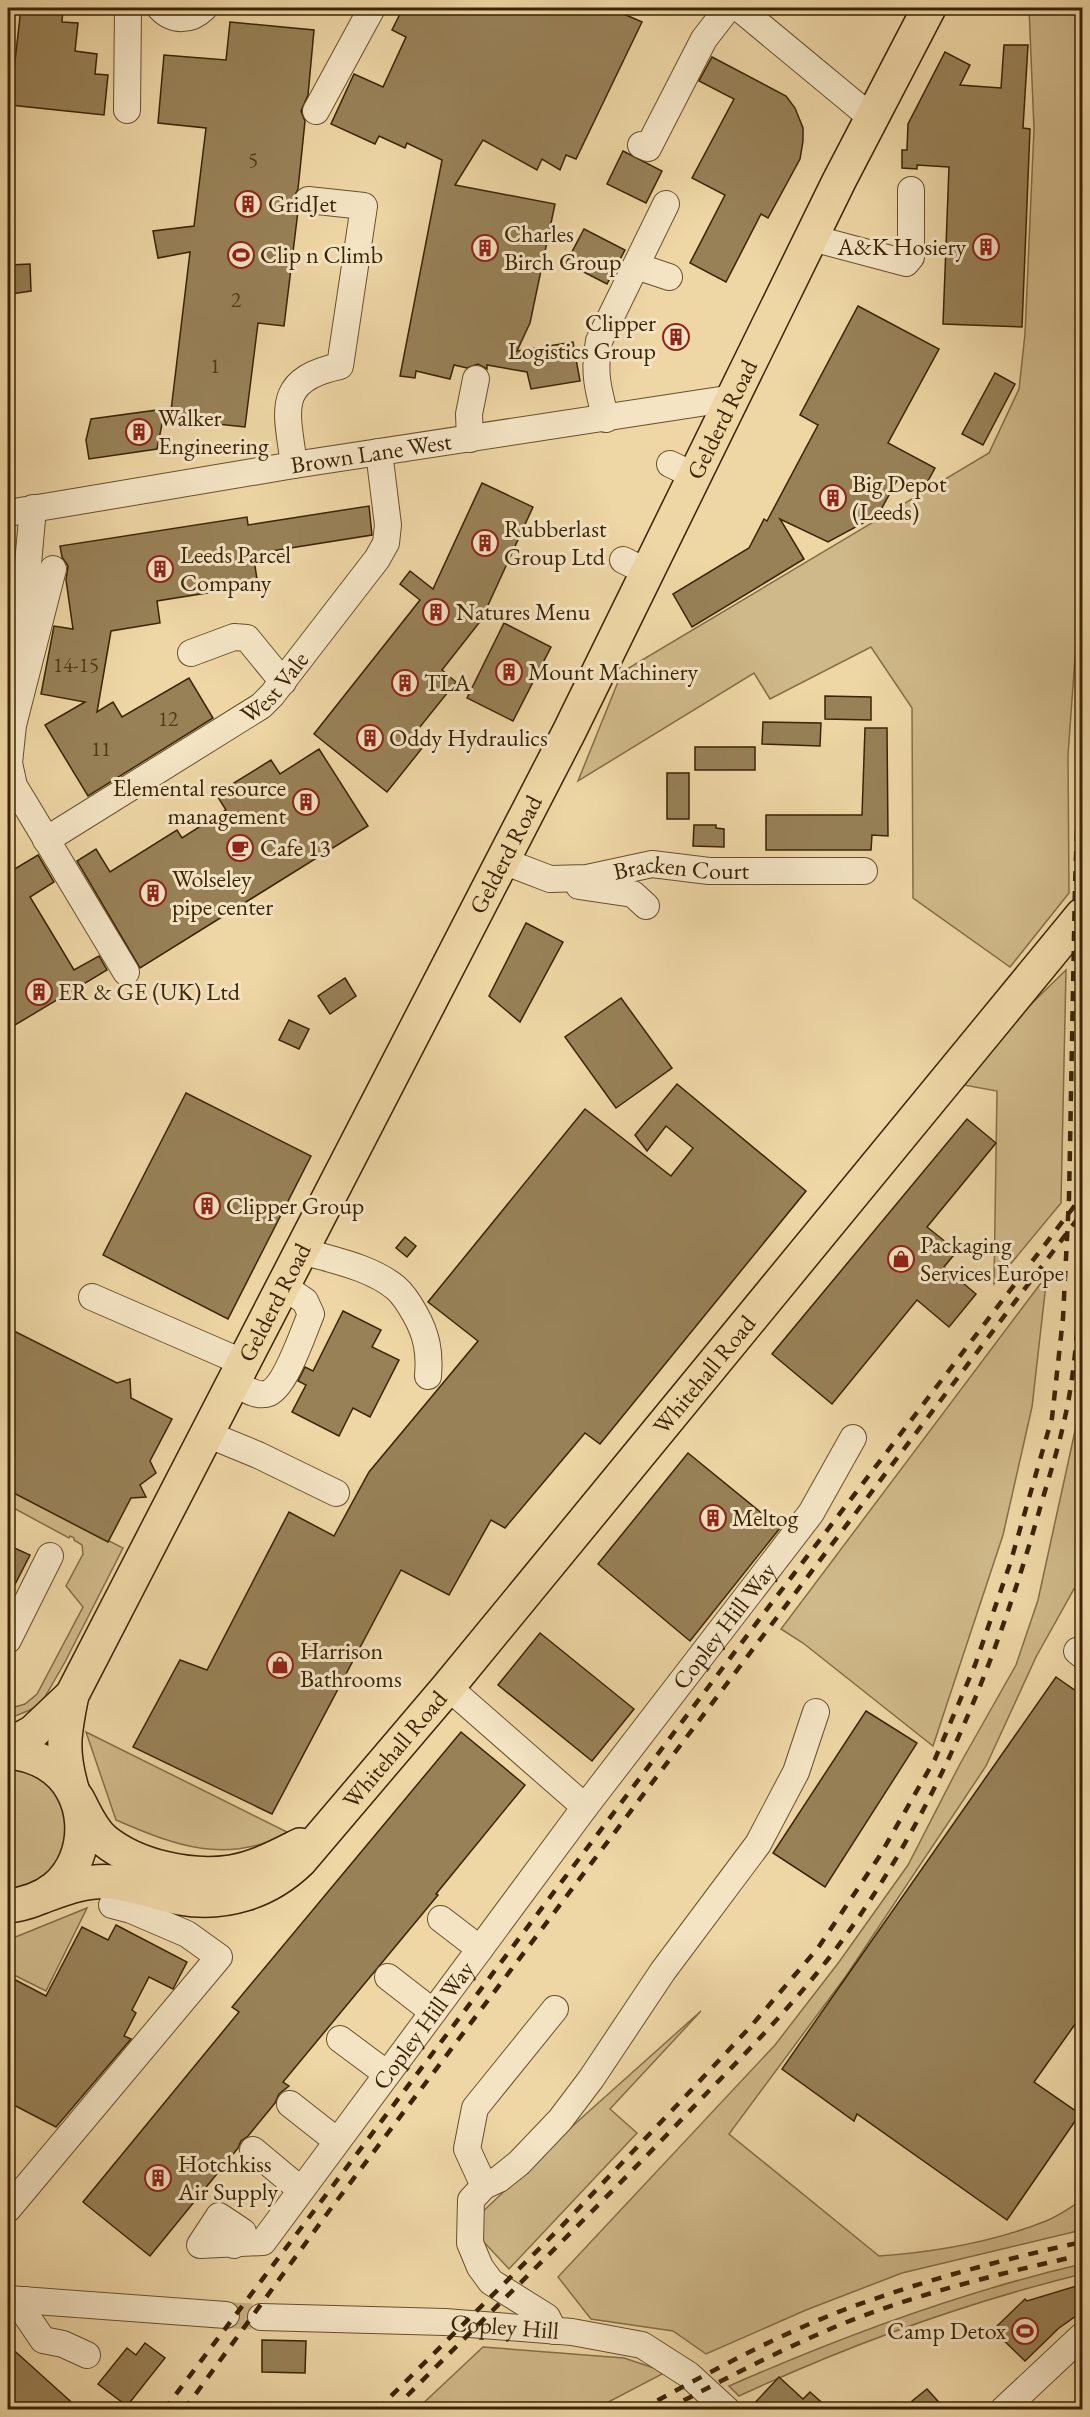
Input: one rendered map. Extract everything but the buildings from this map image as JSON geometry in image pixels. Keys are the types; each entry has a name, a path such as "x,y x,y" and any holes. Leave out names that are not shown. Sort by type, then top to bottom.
{"main road":[{"name":"Gelderd Road","path":"74,1794 64,1762 64,1734 72,1695 503,861 635,566 683,470 733,398 929,8"},
{"name":"Whitehall Road","path":"20,1905 87,1883 112,1882 182,1899 234,1898 267,1886 286,1875 448,1687 1083,915"},
{"name":"Gelderd Road","path":"8,1746 33,1732 72,1695"},
{"path":"8,1752 29,1755 49,1765 65,1779 74,1794 82,1821 81,1845 72,1868 56,1887 20,1905"},
{"name":"Whitehall Road","path":"74,1794 93,1828 104,1840 126,1854 155,1866 191,1872 213,1873 248,1868 290,1850 322,1832"}],"street":[{"path":"127,110 128,8"},
{"path":"160,8 170,16 179,18 196,15 204,8"},
{"path":"316,111 372,8"},
{"path":"641,145 648,148 704,39 728,8"},
{"path":"740,8 873,119"},
{"path":"812,238 906,263 911,257 911,190"},
{"path":"294,465 287,411 293,389 308,377 340,366 364,206 308,200"},
{"path":"595,427 597,384 595,363 598,341 666,204"},
{"path":"636,266 669,277"},
{"path":"470,439 469,414 476,379"},
{"name":"Brown Lane West","path":"8,513 380,452 470,439 595,427 733,398"},
{"name":"West Vale","path":"46,840 261,706 283,682 377,559 386,543 387,504 380,452"},
{"path":"8,661 27,575 18,548 33,508"},
{"path":"52,569 13,725 9,763 14,786 126,972"},
{"path":"191,653 234,636 247,638 283,682"},
{"name":"Bracken Court","path":"503,861 550,879 586,878 652,864 709,871 864,871"},
{"path":"550,879 564,884 633,894 646,906"},
{"path":"302,1251 368,1273 396,1288 416,1316 426,1338 430,1358 428,1376"},
{"path":"92,1297 239,1373"},
{"path":"207,1434 258,1455 336,1493"},
{"name":"Copley Hill Way","path":"234,2245 263,2242 585,1808 812,1513 853,1438"},
{"path":"8,1640 50,1556"},
{"path":"448,1687 585,1808"},
{"path":"554,2331 547,2317 491,2282 480,2267 470,2243 471,2200 484,2186 499,2179 519,2163 560,2120 591,2079 663,1971 758,1844 796,1772 816,1712"},
{"path":"8,2209 219,1957 188,1934 131,1910 112,1905"},
{"path":"441,1919 480,1949"},
{"path":"388,1977 433,2012"},
{"path":"484,2186 466,2149 475,2108 555,2009"},
{"path":"340,2039 387,2074"},
{"path":"290,2104 337,2141"},
{"path":"254,2150 301,2190"},
{"path":"16,2300 226,2315"},
{"path":"16,2300 43,2340 63,2344 87,2355"},
{"name":"Copley Hill","path":"261,2317 445,2322 554,2331 642,2345 689,2375 727,2409"},
{"path":"1003,2409 1083,2336"}],"shaded area":[{"path":"1029,8 1082,8 1082,561 1068,755 1069,893 1010,967 913,898 912,708 871,647 770,699 754,673 578,781 622,672 989,453 1019,389 1025,334 1034,129"},
{"path":"1066,970 1061,1203 994,1284 997,1091 964,1085 1021,1014"},
{"path":"1047,1275 1032,1407 1003,1535 933,1746 803,1643 781,1629"},
{"path":"1082,1399 1082,1592 1074,1589 1036,1657 986,1766 846,1976 729,2134 879,2256 943,2249 1006,2235 1051,2219 1082,2200 1082,2230 902,2273 806,2310 706,2354 673,2331 591,2319 558,2277 775,2045 839,1962 908,1865 960,1764 1016,1665 1038,1600"},
{"path":"8,1489 123,1548 42,1702 8,1719 8,1709 25,1704 37,1694 83,1607 66,1586 83,1554 82,1545 74,1538 70,1536 69,1538 8,1505"},
{"path":"86,1732 289,1833 266,1843 222,1850 180,1844 116,1820"},
{"path":"8,1766 47,1781 64,1806 67,1835 57,1863 47,1875 35,1884 8,1890"},
{"path":"87,1908 46,1991 8,1972 8,1940"},
{"path":"701,2011 610,2109 637,2133 509,2269 480,2238 476,2218 577,2122"},
{"path":"1082,2264 1082,2274 995,2298 908,2327 739,2396 729,2386 903,2317 992,2288"},
{"path":"483,2347 624,2358 666,2372 595,2409 416,2410"}],"tunnel":[{"path":"226,2315 261,2317"}],"railway":[{"path":"377,2410 559,2229 752,2025 818,1948 879,1857 935,1759 975,1665 1010,1564 1052,1418 1063,1318 1069,1198 1075,887 1082,680"},
{"path":"164,2410 761,1617 1082,1196"},
{"path":"184,2410 329,2211 1082,1213"},
{"path":"393,2410 625,2178 783,2013 829,1958 865,1907 898,1854 929,1799 981,1685 1003,1626 1040,1508 1061,1436 1072,1379 1082,1237"},
{"path":"640,2410 764,2345 841,2311 961,2272 1082,2242"},
{"path":"666,2410 775,2354 871,2313 961,2285 1082,2255"}],"place":[{"name":"GridJet","path":"248,204"},
{"name":"A&K Hosiery","path":"986,247"},
{"name":"Charles Birch Group","path":"485,248"},
{"name":"Clip n Climb","path":"241,255"},
{"name":"Clipper Logistics Group","path":"676,337"},
{"name":"Walker Engineering","path":"139,432"},
{"name":"Big Depot (Leeds)","path":"833,498"},
{"name":"Rubberlast Group Ltd","path":"485,543"},
{"name":"Leeds Parcel Company","path":"160,569"},
{"name":"Natures Menu","path":"436,612"},
{"name":"Mount Machinery","path":"509,672"},
{"name":"TLA","path":"405,683"},
{"name":"Oddy Hydraulics","path":"370,738"},
{"name":"Elemental resource management","path":"306,802"},
{"name":"Cafe 13","path":"240,848"},
{"name":"Wolseley pipe center","path":"153,893"},
{"name":"ER & GE (UK) Ltd","path":"39,992"},
{"name":"Clipper Group","path":"207,1206"},
{"name":"Packaging Services Europe","path":"901,1259"},
{"name":"Meltog","path":"713,1518"},
{"name":"Harrison Bathrooms","path":"280,1665"},
{"name":"Hotchkiss Air Supply","path":"158,2178"},
{"name":"Camp Detox","path":"1025,2331"}]}
